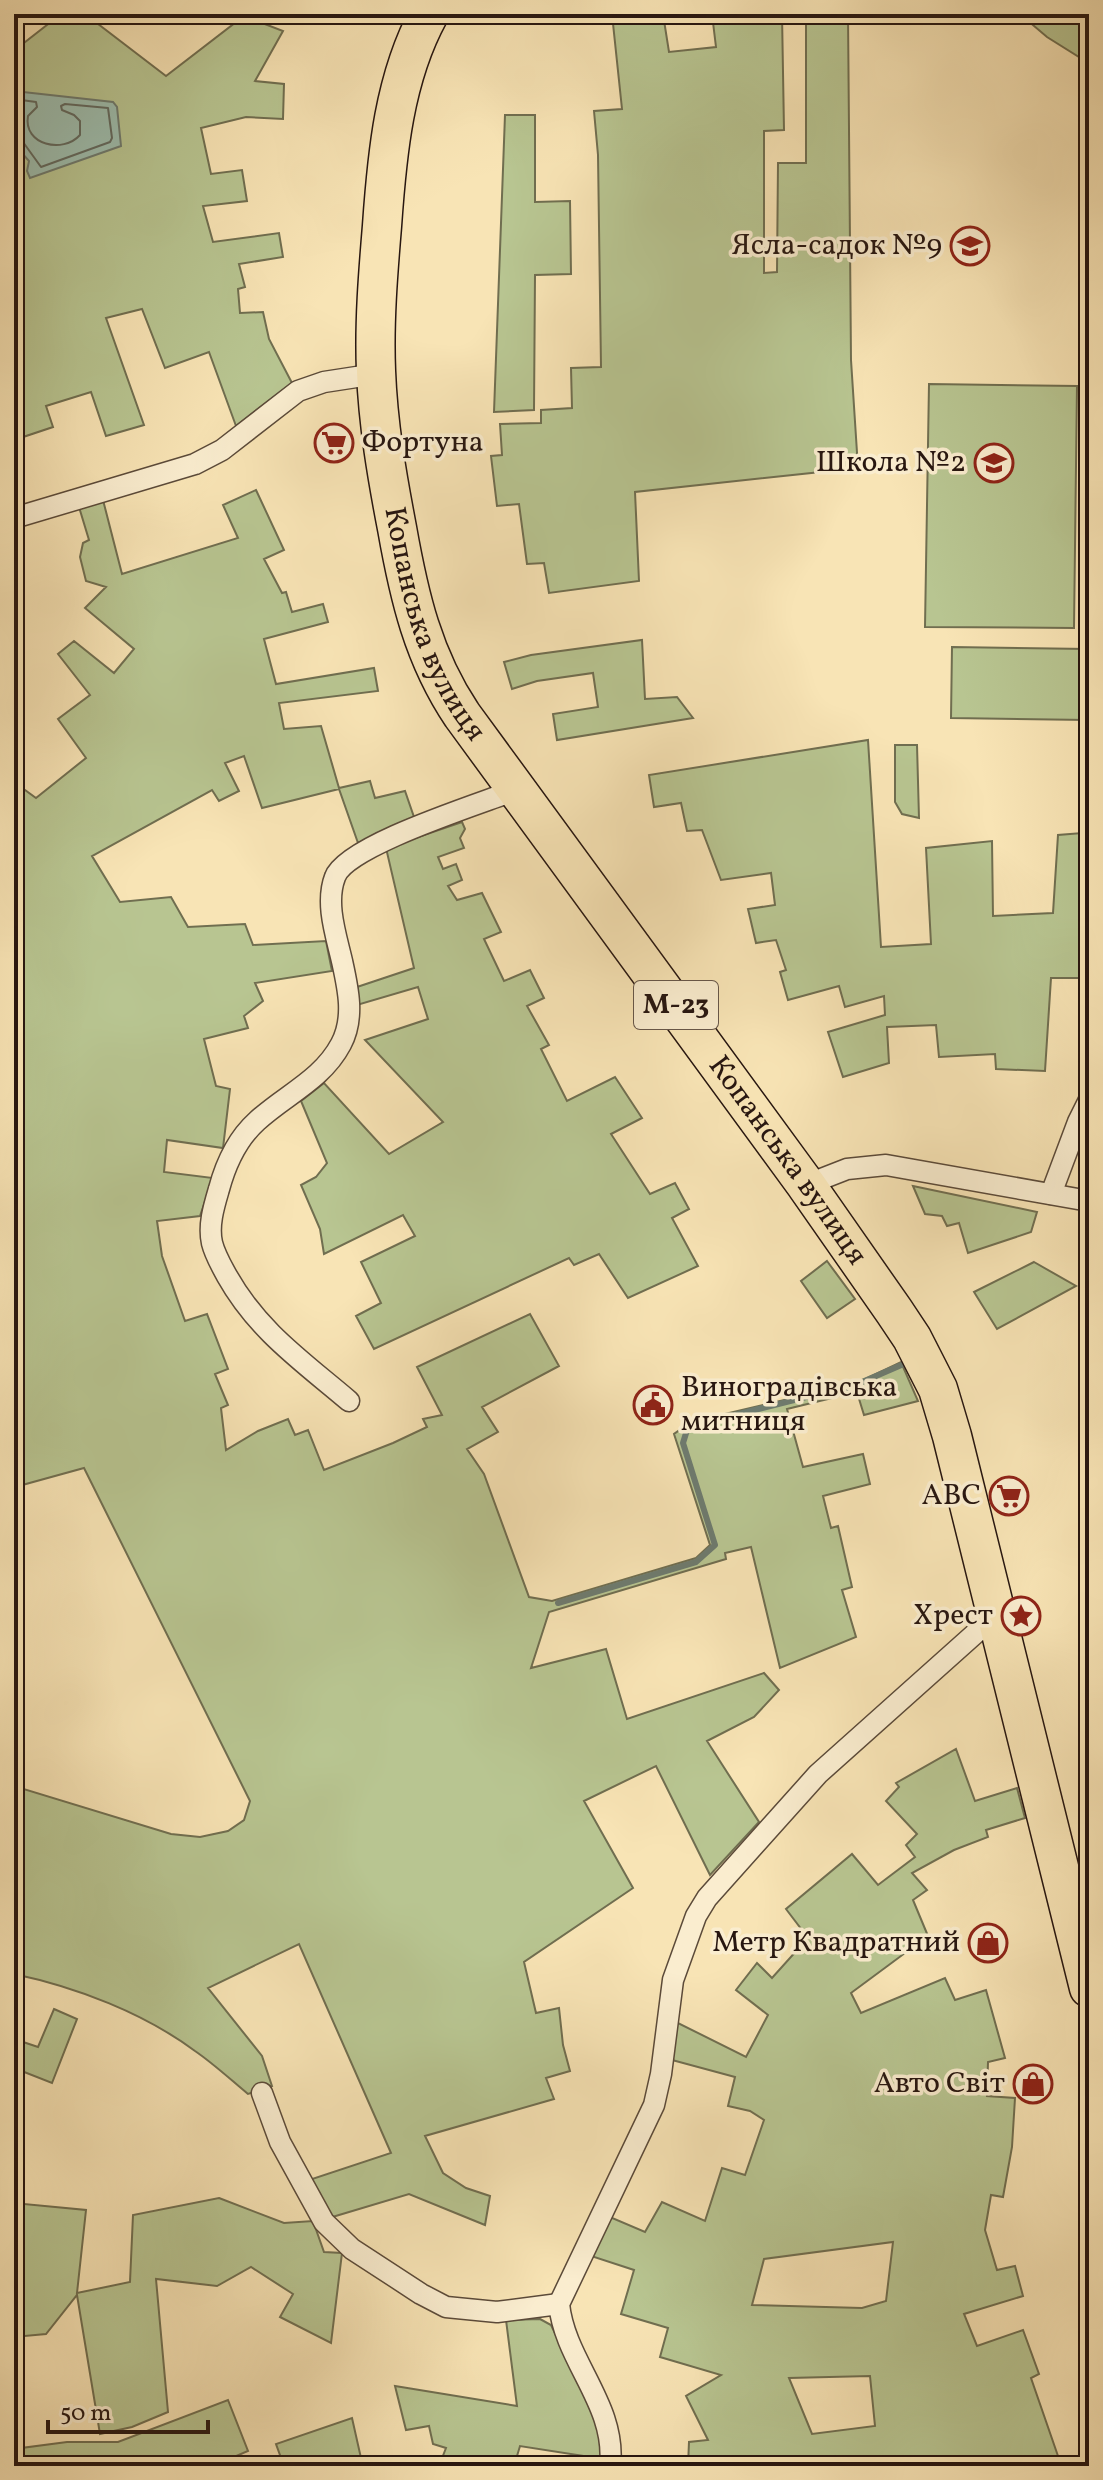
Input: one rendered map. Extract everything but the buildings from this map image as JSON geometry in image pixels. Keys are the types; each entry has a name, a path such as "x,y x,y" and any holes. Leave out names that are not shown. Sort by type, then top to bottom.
{"highway":[{"name":"Копанська вулиця","path":"428,14 415,40 393,121 376,304 376,374 388,478 404,572 417,623 445,690 806,1185 912,1338 938,1389 1089,1988"}],"street":[{"path":"14,518 195,464 222,450 298,391 311,385 376,374"},
{"path":"349,1401 271,1335 247,1309 217,1258 212,1242 213,1207 231,1154 243,1136 331,1060 346,1032 349,1002 331,903 335,874 355,856 384,840 518,789"},
{"path":"1051,1194 1089,1100"},
{"path":"806,1185 847,1169 886,1165 1089,1201"},
{"path":"610,2466 612,2445 609,2428 567,2338 560,2319 559,2304 654,2105 673,1980 696,1916 707,1898 818,1774 997,1614"},
{"path":"262,2093 274,2131 324,2222 352,2249 446,2307 497,2312 559,2304"}],"green space":[{"path":"61,14 85,14 166,76 244,16 283,31 255,81 284,84 283,119 246,117 201,128 211,174 242,170 247,201 203,206 213,242 279,233 283,257 239,264 245,287 238,289 240,313 263,312 269,339 292,383 236,426 209,352 165,368 142,309 106,318 144,425 106,436 91,392 46,406 53,427 14,440 14,36 20,46"},
{"path":"612,14 663,14 669,52 716,47 712,14 782,14 784,130 764,131 764,273 777,272 778,163 806,163 806,14 848,14 851,360 858,468 635,492 639,581 549,593 544,563 527,564 519,504 497,506 491,456 502,455 500,424 541,423 541,410 572,408 571,368 601,367 598,155 594,111 622,109"},
{"path":"1020,14 1089,14 1089,69 1082,59 1047,37"},
{"path":"505,115 535,115 535,202 570,201 571,274 535,275 534,410 494,412"},
{"path":"929,384 1077,386 1074,628 925,627"},
{"path":"256,490 284,550 264,559 282,593 286,592 292,612 323,604 328,622 264,639 276,684 374,668 378,691 279,703 284,729 321,726 339,788 370,781 375,798 405,791 415,820 358,843 339,789 262,808 244,756 225,763 239,791 219,801 212,790 92,856 120,902 171,897 188,927 245,924 253,945 326,941 332,971 255,983 263,1001 244,1016 248,1028 204,1039 216,1086 230,1089 223,1148 167,1140 164,1172 213,1178 200,1216 157,1221 162,1256 185,1321 207,1314 228,1369 215,1374 228,1405 221,1408 226,1450 258,1431 288,1419 295,1435 308,1430 324,1470 393,1443 427,1427 423,1419 442,1415 417,1367 530,1314 559,1366 482,1407 498,1432 467,1449 484,1474 529,1597 552,1601 696,1558 710,1545 674,1434 691,1422 818,1392 838,1392 901,1362 918,1401 864,1415 856,1389 787,1409 803,1467 863,1454 870,1484 823,1496 831,1528 838,1526 852,1587 842,1590 856,1637 780,1668 751,1547 725,1553 726,1559 549,1612 531,1668 606,1649 627,1719 764,1673 779,1690 754,1717 707,1741 759,1822 710,1875 656,1766 584,1801 633,1888 524,1962 536,2013 559,2008 563,2045 570,2071 546,2078 554,2099 425,2136 443,2173 466,2188 490,2196 485,2225 409,2194 329,2218 309,2180 391,2153 299,1944 208,1988 262,2056 272,2086 248,2094 175,2037 132,2013 61,1986 14,1974 14,1786 171,1834 200,1837 228,1831 244,1820 250,1801 84,1468 14,1485 14,1120 21,1110 14,1106 14,782 36,798 86,758 58,719 90,695 58,654 74,641 114,673 134,649 85,608 106,587 86,581 80,557 83,543 89,540 79,507 103,500 122,574 238,538 223,505"},
{"path":"642,640 645,699 677,697 693,718 557,740 553,714 598,707 593,673 537,681 512,689 504,662 531,655"},
{"path":"952,647 1088,649 1087,720 951,718"},
{"path":"868,740 881,947 931,944 926,848 992,841 993,916 1053,913 1058,835 1082,833 1080,978 1051,978 1045,1071 996,1069 995,1054 939,1057 936,1025 887,1027 889,1063 843,1077 828,1032 885,1015 884,996 845,1007 839,986 788,1000 780,972 786,970 776,940 756,943 748,909 775,905 771,873 721,880 702,830 687,831 681,803 654,807 649,775"},
{"path":"895,745 917,745 919,818 902,814 895,802"},
{"path":"462,822 465,829 460,838 464,848 438,857 443,869 456,864 462,880 448,886 457,900 482,893 501,932 484,939 504,981 530,970 544,998 527,1006 549,1045 541,1049 567,1101 615,1077 642,1118 611,1134 650,1194 675,1183 689,1209 672,1218 698,1266 628,1298 599,1254 574,1265 569,1258 374,1349 356,1316 381,1303 361,1262 415,1236 403,1215 324,1254 320,1229 301,1185 316,1177 327,1163 301,1101 324,1083 389,1154 443,1122 365,1040 428,1019 418,987 357,1005 357,987 414,968 386,848"},
{"path":"913,1186 1037,1212 1031,1232 968,1253 959,1223 947,1226 942,1216 925,1214"},
{"path":"827,1261 855,1299 827,1318 801,1281"},
{"path":"1034,1262 1076,1286 997,1329 974,1292"},
{"path":"956,1749 975,1801 1017,1788 1025,1818 986,1830 988,1837 954,1850 912,1873 927,1890 913,1900 928,1936 851,1993 861,2013 945,1978 955,2000 986,1990 1005,2058 988,2062 987,2096 1015,2098 1012,2147 1003,2197 991,2195 985,2230 997,2270 1015,2266 1023,2296 964,2314 977,2346 1023,2330 1039,2374 1031,2378 1058,2456 1022,2466 688,2466 689,2442 708,2440 686,2396 721,2375 660,2357 668,2328 621,2314 634,2270 591,2256 610,2217 645,2232 662,2202 705,2221 722,2168 745,2175 764,2120 750,2111 728,2106 735,2077 672,2060 676,2022 746,2057 768,2015 736,1990 757,1963 772,1978 808,1938 786,1909 852,1854 878,1885 915,1857 906,1845 917,1834 886,1801 899,1787 896,1783","holes":["893,2242 886,2301 862,2308 752,2305 764,2259","870,2376 875,2426 812,2434 789,2378"]},
{"path":"54,2009 77,2019 52,2083 14,2068 14,2039 38,2047"},
{"path":"219,2198 284,2223 313,2221 324,2252 342,2253 331,2343 280,2317 293,2294 251,2267 217,2286 156,2279 168,2412 132,2427 100,2434 77,2295 46,2334 14,2337 14,2203 86,2210 77,2293 130,2282 133,2215"},
{"path":"540,2319 551,2325 597,2420 603,2459 520,2446 514,2466 495,2466 486,2462 486,2466 439,2466 446,2448 433,2444 429,2426 406,2430 395,2386 517,2406 506,2320"},
{"path":"228,2400 248,2451 213,2466 14,2466 14,2449 67,2442 118,2442"},
{"path":"352,2418 361,2458 339,2466 284,2466 276,2444"}],"water":[{"path":"14,91 113,102 117,107 121,146 30,178 27,171 29,161 14,144"}],"waterway":[{"path":"558,1603 696,1562 715,1545 683,1443 687,1430 692,1426 818,1394 839,1392 906,1363"}],"place":[{"name":"Ясла-садок №9","path":"970,246"},
{"name":"Фортуна","path":"334,443"},
{"name":"Школа №2","path":"994,463"},
{"name":"Виноградівська митниця","path":"653,1405"},
{"name":"ABC","path":"1009,1496"},
{"name":"Хрест","path":"1021,1616"},
{"name":"Метр Квадратний","path":"988,1943"},
{"name":"Авто Світ","path":"1033,2084"}]}
